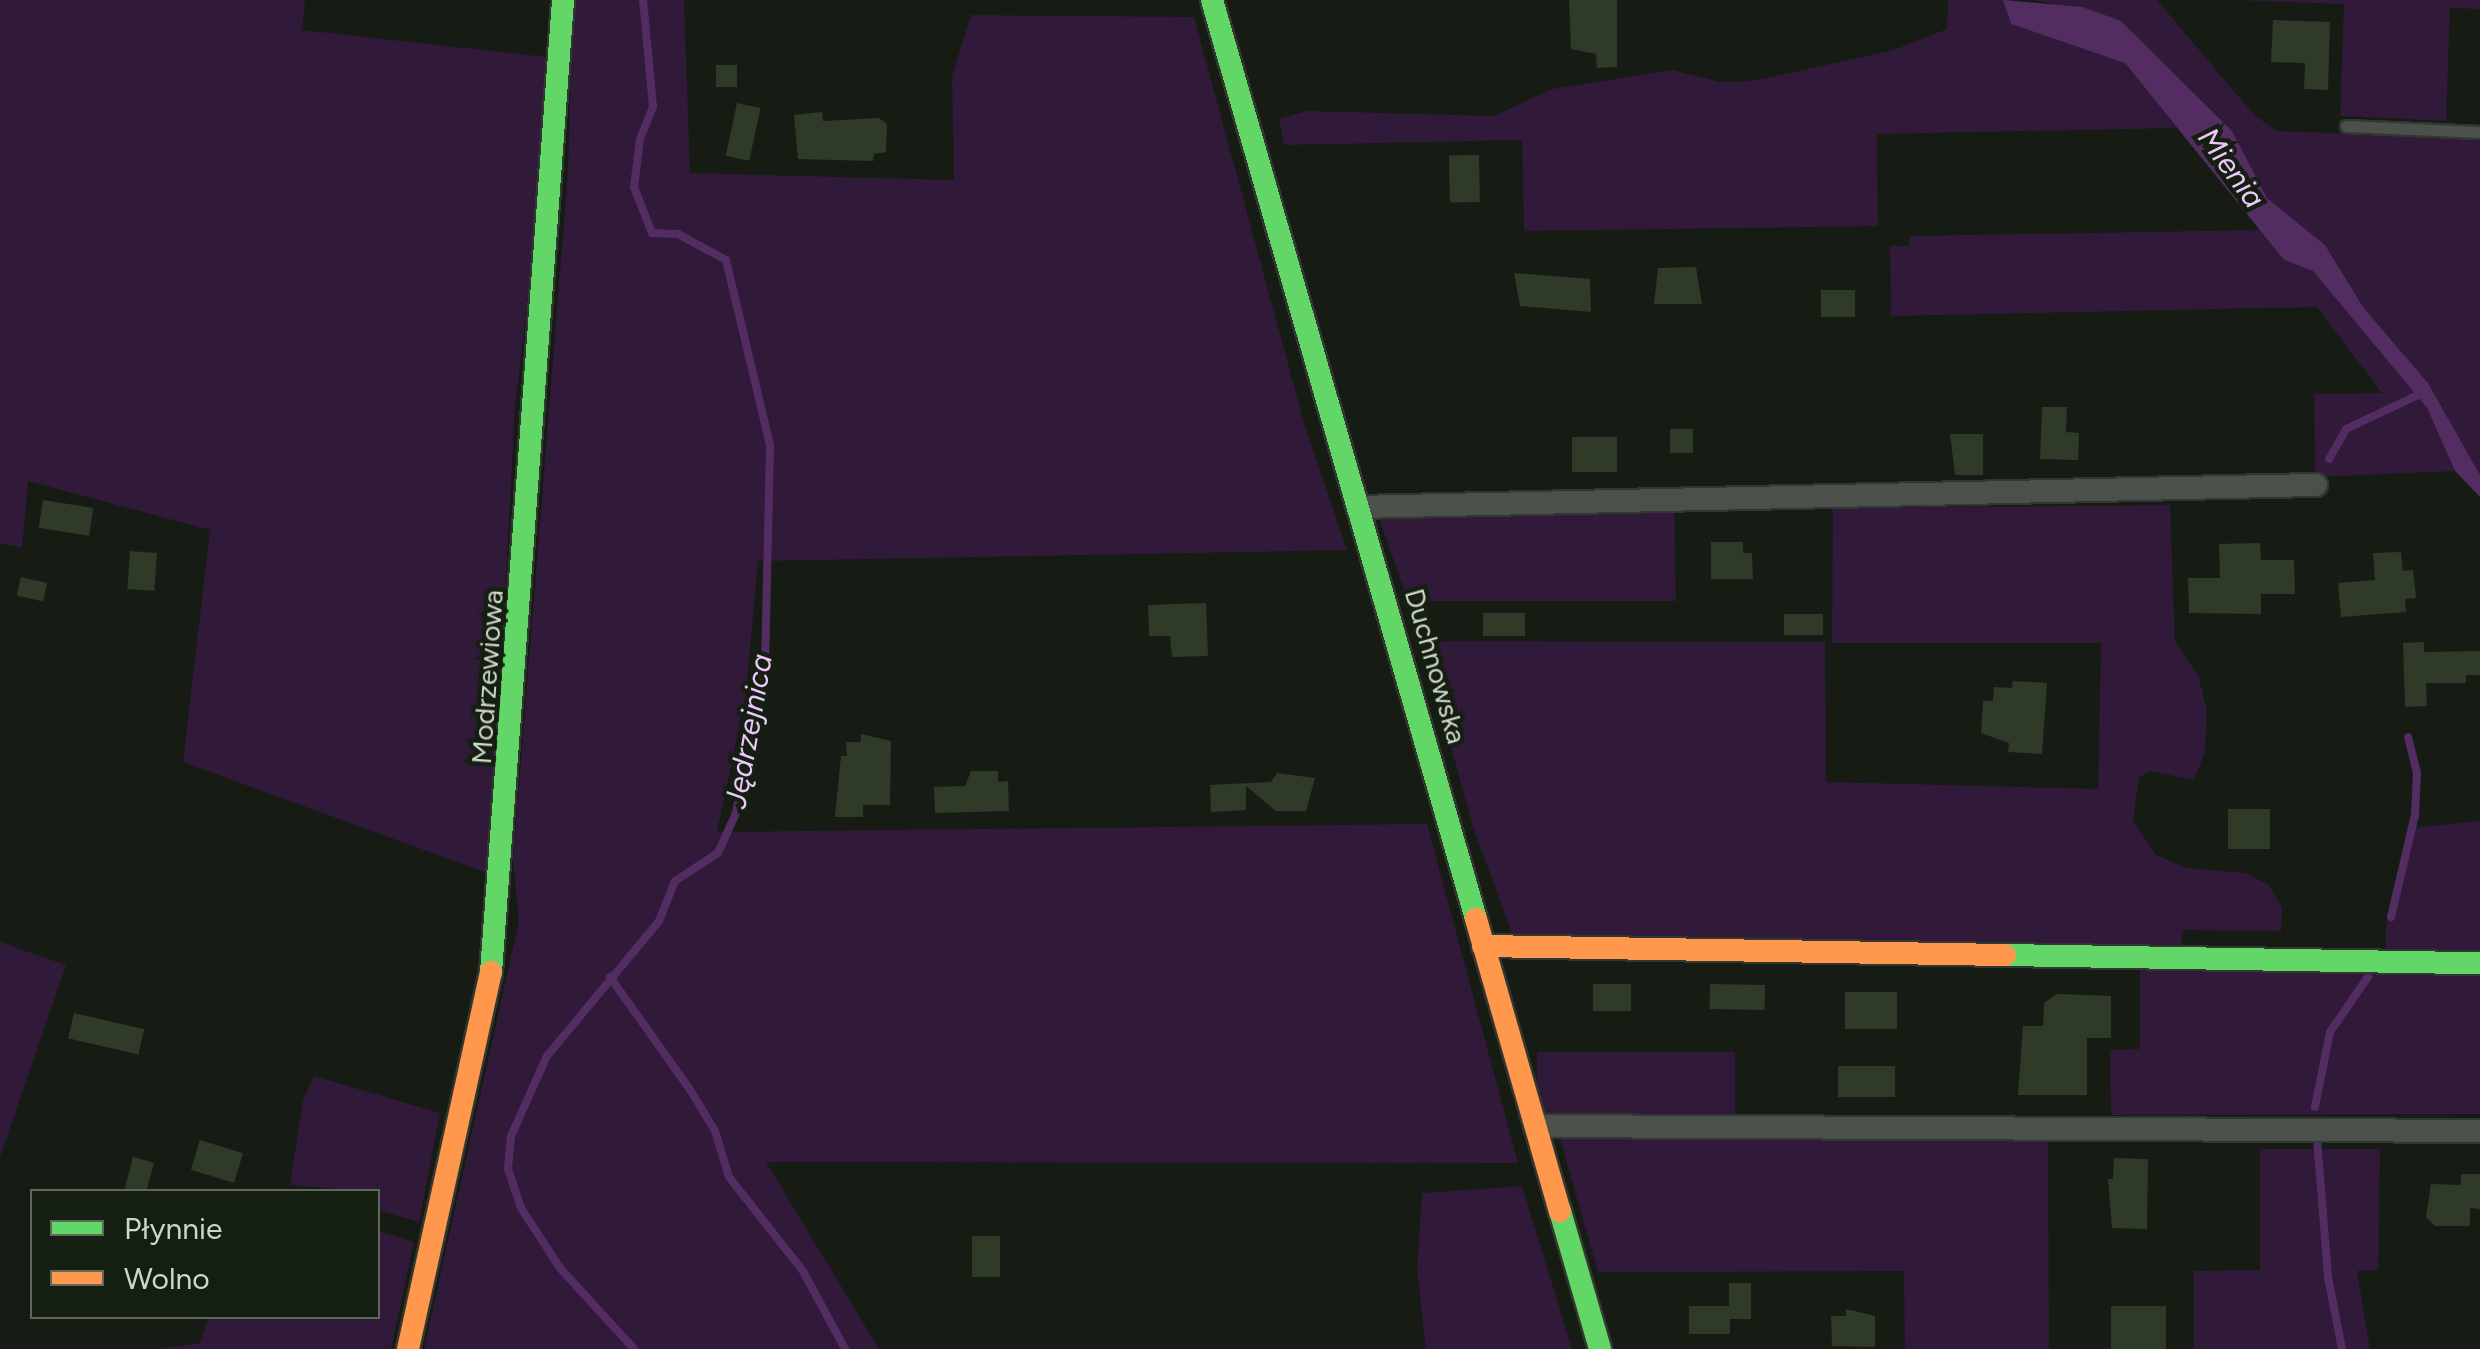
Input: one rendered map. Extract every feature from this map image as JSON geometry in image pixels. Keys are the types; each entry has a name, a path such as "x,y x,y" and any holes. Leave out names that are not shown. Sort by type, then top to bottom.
{"street":[{"name":"Modrzewiowa","path":"408,1349 497,943 562,0"},
{"name":"Duchnowska","path":"1212,0 1600,1349"},
{"path":"1358,508 2316,485"},
{"path":"1483,946 2480,962"},
{"path":"1535,1126 2480,1131"}],"lane":[{"path":"2346,126 2480,132"}],"shaded area":[{"path":"0,0 305,0 302,30 546,57 539,203 515,408 490,874 183,762 210,530 28,481 22,548 0,543"},
{"path":"573,0 684,0 690,173 954,180 952,76 971,15 1194,17 1304,423 1347,550 758,561 746,693 717,832 1427,824 1518,1163 766,1162 879,1349 424,1349 519,921 513,859 568,173"},
{"path":"1948,0 2003,0 2011,24 2125,63 2177,128 1877,134 1878,226 1524,231 1522,140 1284,145 1279,119 1307,111 1494,116 1552,89 1673,70 1720,82 1753,81 1894,50 1947,29"},
{"path":"2035,0 2157,0 2254,115 2277,131 2480,139 2480,475 2428,383 2363,307 2325,245 2267,198 2232,131 2121,21"},
{"path":"2234,0 2480,0 2480,9 2450,8 2446,121 2340,116 2344,4"},
{"path":"2260,230 2284,260 2313,271 2427,408 2455,471 2315,477 2314,394 2382,393 2317,307 1891,316 1890,246 1909,246 1910,236"},
{"path":"2170,505 2175,642 2198,675 2207,710 2205,752 2194,780 2151,771 2139,777 2133,821 2156,855 2187,868 2245,873 2269,885 2282,908 2281,931 2183,930 2181,946 1513,936 1473,827 1422,641 1825,642 1826,782 2098,789 2101,643 1832,643 1833,508"},
{"path":"1674,511 1676,601 1408,601 1380,521 1388,514"},
{"path":"2480,821 2480,953 2386,952 2386,926 2410,828"},
{"path":"0,942 66,965 0,1157"},
{"path":"2140,967 2480,973 2480,1114 2111,1115 2110,1050 2140,1049"},
{"path":"1537,1052 1735,1052 1735,1117 1537,1117"},
{"path":"314,1076 440,1113 419,1222 380,1211 380,1189 290,1185 303,1100"},
{"path":"1558,1132 2048,1132 2049,1349 1905,1349 1904,1271 1598,1272"},
{"path":"2260,1149 2380,1149 2378,1270 2357,1271 2370,1349 2194,1349 2194,1271 2260,1270"},
{"path":"1522,1186 1572,1349 1426,1349 1417,1269 1422,1193"},
{"path":"380,1232 414,1242 391,1349 161,1349 200,1343 208,1319 380,1319"}],"water":[{"name":"Mienia","path":"2003,0 2082,7 2121,21 2232,131 2267,198 2325,245 2363,307 2428,383 2480,475 2480,497 2455,471 2427,408 2313,271 2284,260 2125,63 2011,24"}],"building":[{"path":"1569,0 1617,0 1617,67 1597,68 1596,54 1571,49"},
{"path":"2273,20 2330,22 2328,90 2304,89 2305,63 2271,62"},
{"path":"716,65 737,65 737,87 716,87"},
{"path":"737,103 760,108 749,161 726,156"},
{"path":"822,112 823,121 879,118 887,124 886,152 874,154 873,161 798,159 794,115"},
{"path":"1479,155 1480,202 1450,203 1449,156"},
{"path":"1696,267 1702,304 1654,304 1658,268"},
{"path":"1514,273 1590,279 1591,312 1520,306"},
{"path":"1821,290 1855,290 1855,317 1821,317"},
{"path":"2042,407 2067,407 2066,432 2079,433 2078,460 2040,459"},
{"path":"1670,429 1693,429 1693,453 1670,453"},
{"path":"1950,434 1983,434 1983,475 1955,475"},
{"path":"1572,437 1617,437 1617,472 1572,472"},
{"path":"43,500 93,508 89,536 39,528"},
{"path":"1711,542 1743,542 1743,553 1752,553 1753,579 1711,579"},
{"path":"2260,543 2261,560 2294,560 2295,594 2261,594 2261,614 2189,613 2188,578 2220,578 2219,544"},
{"path":"130,551 157,553 154,591 127,589"},
{"path":"2401,552 2403,571 2413,570 2416,598 2405,599 2406,612 2341,617 2338,583 2375,580 2373,553"},
{"path":"21,577 47,583 43,602 17,596"},
{"path":"1206,603 1208,656 1172,657 1170,636 1149,636 1148,605"},
{"path":"1483,613 1525,613 1525,636 1483,636"},
{"path":"1784,614 1823,614 1823,635 1784,635"},
{"path":"2424,642 2424,652 2480,651 2480,675 2466,675 2466,683 2426,683 2427,706 2405,707 2403,643"},
{"path":"2013,681 2047,683 2042,754 2008,752 2009,743 1981,733 1983,701 1993,701 1994,687 2012,688"},
{"path":"861,734 891,741 890,805 863,805 863,817 835,817 841,756 847,756 846,742 861,742"},
{"path":"971,771 998,771 998,782 1008,781 1009,811 935,813 934,787 965,786"},
{"path":"1277,773 1315,778 1306,811 1276,811 1246,786 1246,810 1211,812 1210,785 1271,782"},
{"path":"2228,809 2270,809 2270,849 2228,849"},
{"path":"1593,984 1631,984 1631,1011 1593,1011"},
{"path":"1710,984 1765,985 1765,1010 1710,1009"},
{"path":"1845,992 1897,992 1897,1029 1845,1029"},
{"path":"2057,994 2111,996 2111,1038 2087,1038 2087,1095 2018,1095 2023,1026 2043,1026 2044,1003"},
{"path":"74,1013 144,1029 138,1055 68,1038"},
{"path":"1838,1066 1895,1066 1895,1097 1838,1097"},
{"path":"200,1140 243,1153 234,1183 191,1170"},
{"path":"133,1157 154,1163 147,1189 125,1189"},
{"path":"2114,1158 2148,1159 2147,1229 2112,1228 2108,1179 2113,1179"},
{"path":"2461,1174 2480,1174 2480,1209 2470,1208 2470,1226 2435,1226 2426,1217 2431,1184 2461,1185"},
{"path":"972,1236 1000,1236 1000,1277 972,1277"},
{"path":"1729,1283 1751,1283 1751,1319 1730,1319 1730,1334 1689,1334 1689,1306 1729,1306"},
{"path":"2111,1306 2166,1306 2166,1349 2111,1349"},
{"path":"1846,1309 1875,1316 1875,1347 1832,1346 1831,1316 1846,1316"}],"waterway":[{"name":"Jędrzejnica","path":"634,1349 560,1268 521,1208 508,1169 511,1136 547,1056 659,921 675,881 718,853 736,813 765,667 770,445 726,260 678,234 652,233 634,187 640,139 653,107 643,0"},
{"path":"2329,459 2346,429 2422,393"},
{"path":"2391,917 2415,815 2417,773 2408,737"},
{"path":"610,977 689,1088 715,1131 729,1177 803,1271 845,1349"},
{"path":"2315,1107 2330,1032 2368,977"},
{"path":"2317,1139 2328,1277 2342,1349"}],"traffic: fast":[{"path":"491,972 563,0"},
{"path":"1212,0 1476,919"},
{"path":"2005,955 2480,963"},
{"path":"1560,1211 1600,1349"}],"traffic: slow":[{"path":"1476,919 1560,1211"},
{"path":"1483,946 2005,955"},
{"path":"408,1349 491,972"}]}
